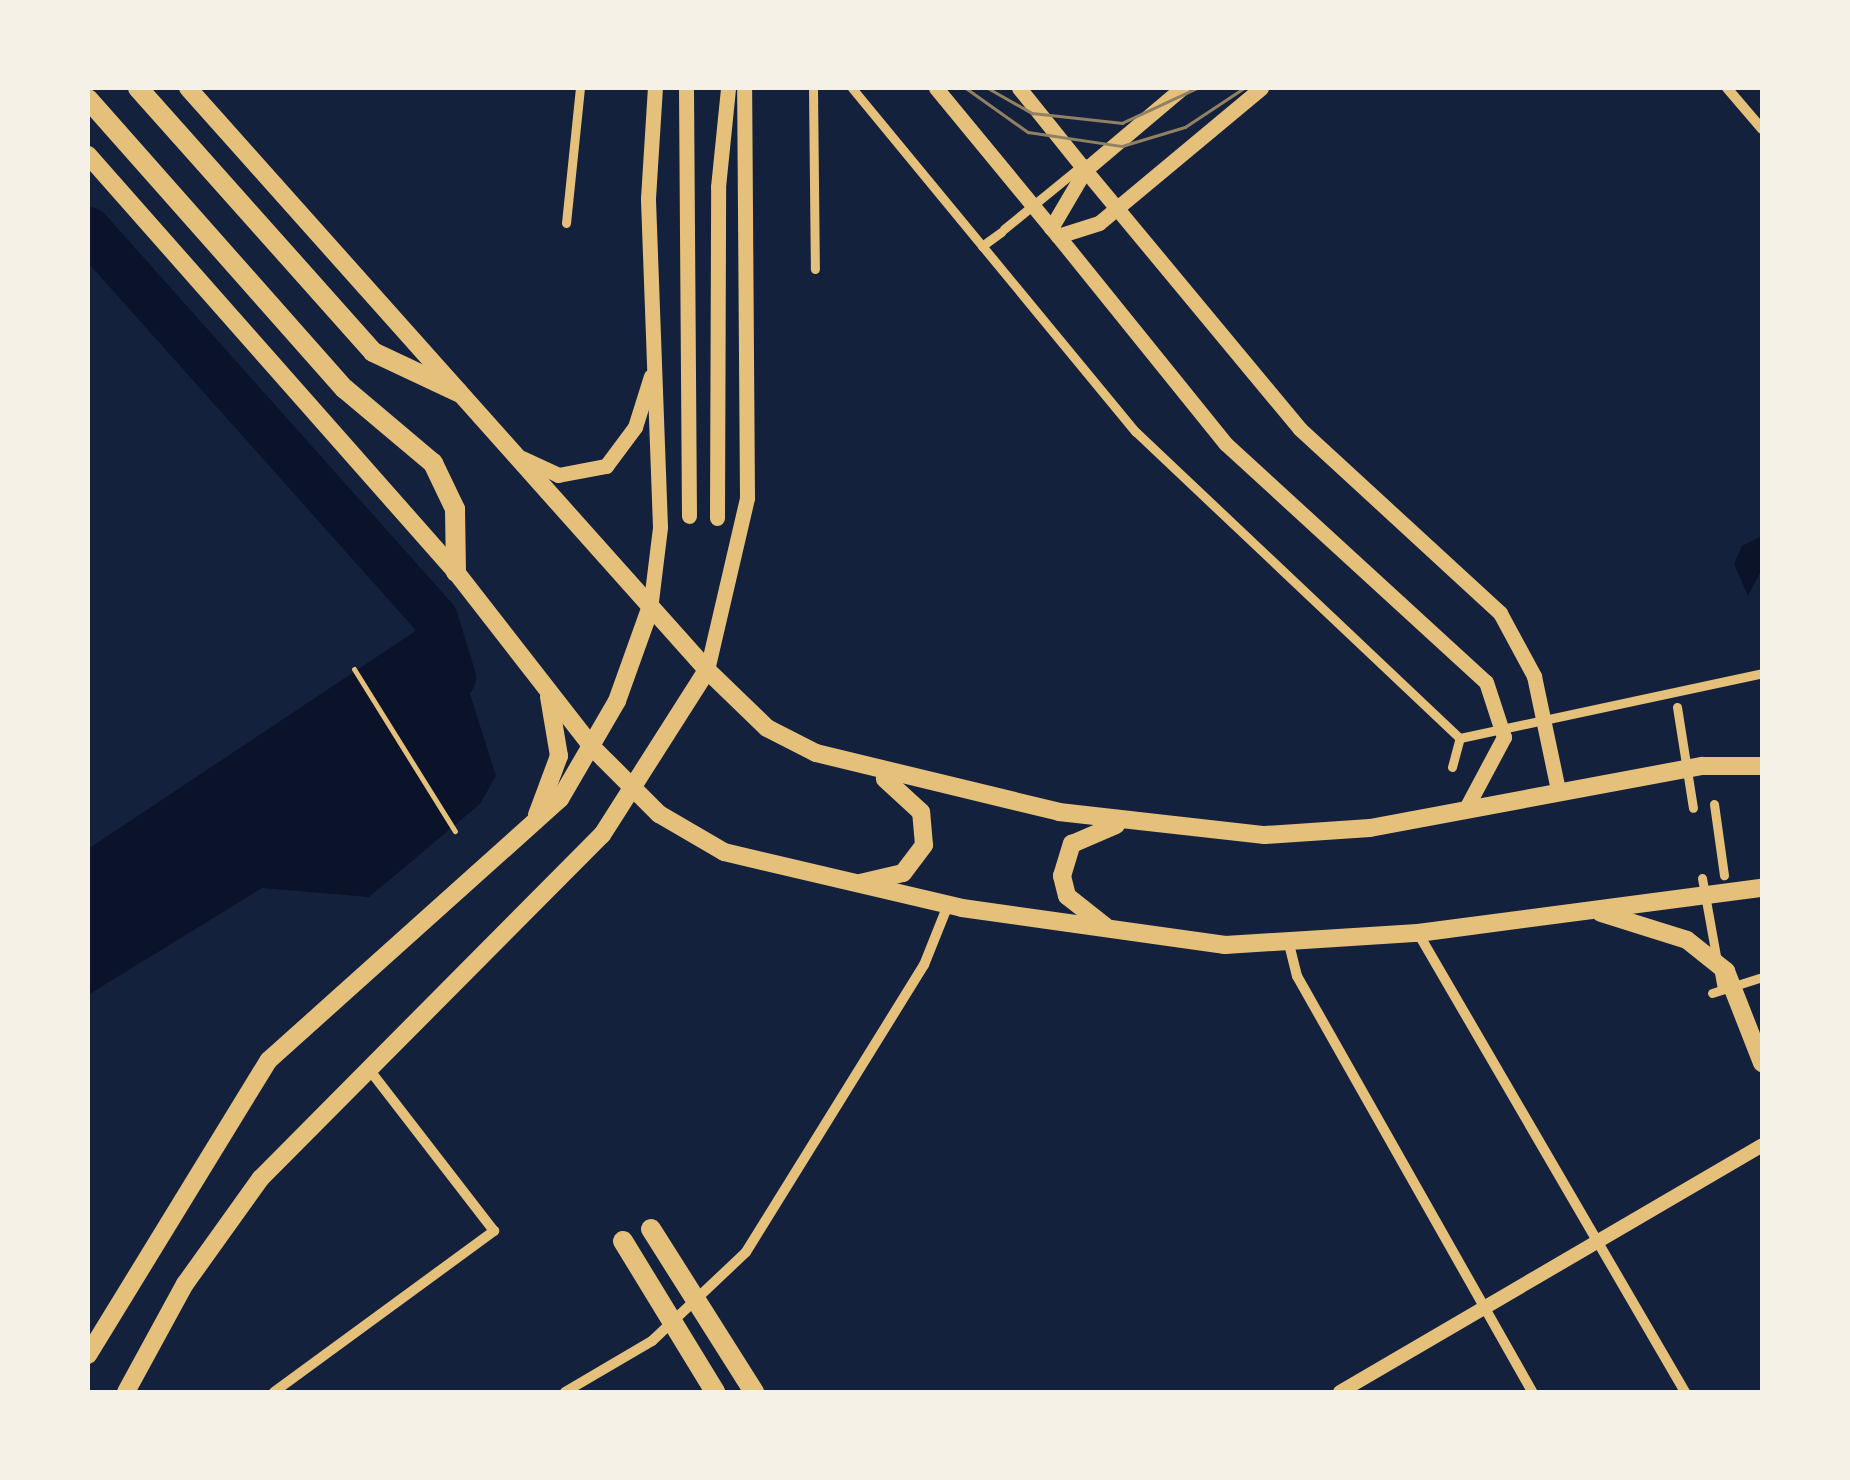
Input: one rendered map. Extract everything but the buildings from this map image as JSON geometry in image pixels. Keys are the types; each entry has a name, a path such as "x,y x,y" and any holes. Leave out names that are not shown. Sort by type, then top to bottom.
{"highway":[{"path":"88,88 334,362"},
{"path":"127,88 363,347 458,392"},
{"path":"138,88 363,347"},
{"path":"88,99 357,399 418,445 445,482 456,572"},
{"path":"650,1229 754,1392"},
{"path":"622,1241 715,1392"}],"main road":[{"path":"188,88 650,608 707,670 777,734 868,769 1140,823 1266,836 1465,810 1558,790 1753,764 1762,748"},
{"path":"88,1355 269,1060 360,970 528,834 594,749 650,608 660,564 655,88"},
{"path":"686,88 689,516"},
{"path":"717,518 718,187 728,88"},
{"path":"126,1392 224,1224 368,1067 516,929 635,793 707,670 747,498 744,88"},
{"path":"936,88 1226,444 1486,682 1504,737 1465,810"},
{"path":"1019,88 1300,429 1500,613 1534,676 1558,790"},
{"path":"1054,232 1085,170 1179,88"},
{"path":"1054,232 1116,208 1260,88"},
{"path":"88,154 456,572 594,749 635,793 724,852 845,884 1124,934 1289,944 1418,933 1762,888"},
{"path":"507,447 558,475 606,466 635,427 655,359"},
{"path":"528,834 559,756 544,683"},
{"path":"845,884 902,873 924,845 914,800 868,769"},
{"path":"1124,934 1067,896 1064,863 1084,832 1140,823"},
{"path":"1576,910 1655,926 1726,971 1762,1063"}],"street":[{"path":"566,223 580,88"},
{"path":"814,88 815,269"},
{"path":"852,88 1136,432 1460,738"},
{"path":"982,246 1179,88"},
{"path":"1726,88 1762,130"},
{"path":"1460,738 1762,673"},
{"path":"1677,706 1693,808"},
{"path":"1452,767 1460,738"},
{"path":"1714,804 1724,875"},
{"path":"1702,878 1717,991 1762,977"},
{"path":"565,1392 604,1372 688,1312 746,1252 924,965 948,905"},
{"path":"1418,933 1685,1392"},
{"path":"1289,944 1297,976 1532,1392"},
{"path":"274,1392 494,1231 368,1067"},
{"path":"1340,1392 1762,1144"}],"lane":[{"path":"354,669 455,832"}],"water":[{"path":"1762,536 1762,569 1748,596 1734,564 1742,546"},
{"path":"444,612 496,776 480,804 369,897 262,888 88,995 88,849"}],"waterway":[{"path":"88,229 435,618 453,677"}],"tram line":[{"path":"966,88 1028,132 1122,146 1185,127 1244,88"},
{"path":"988,88 1032,113 1122,123 1197,88"}]}
